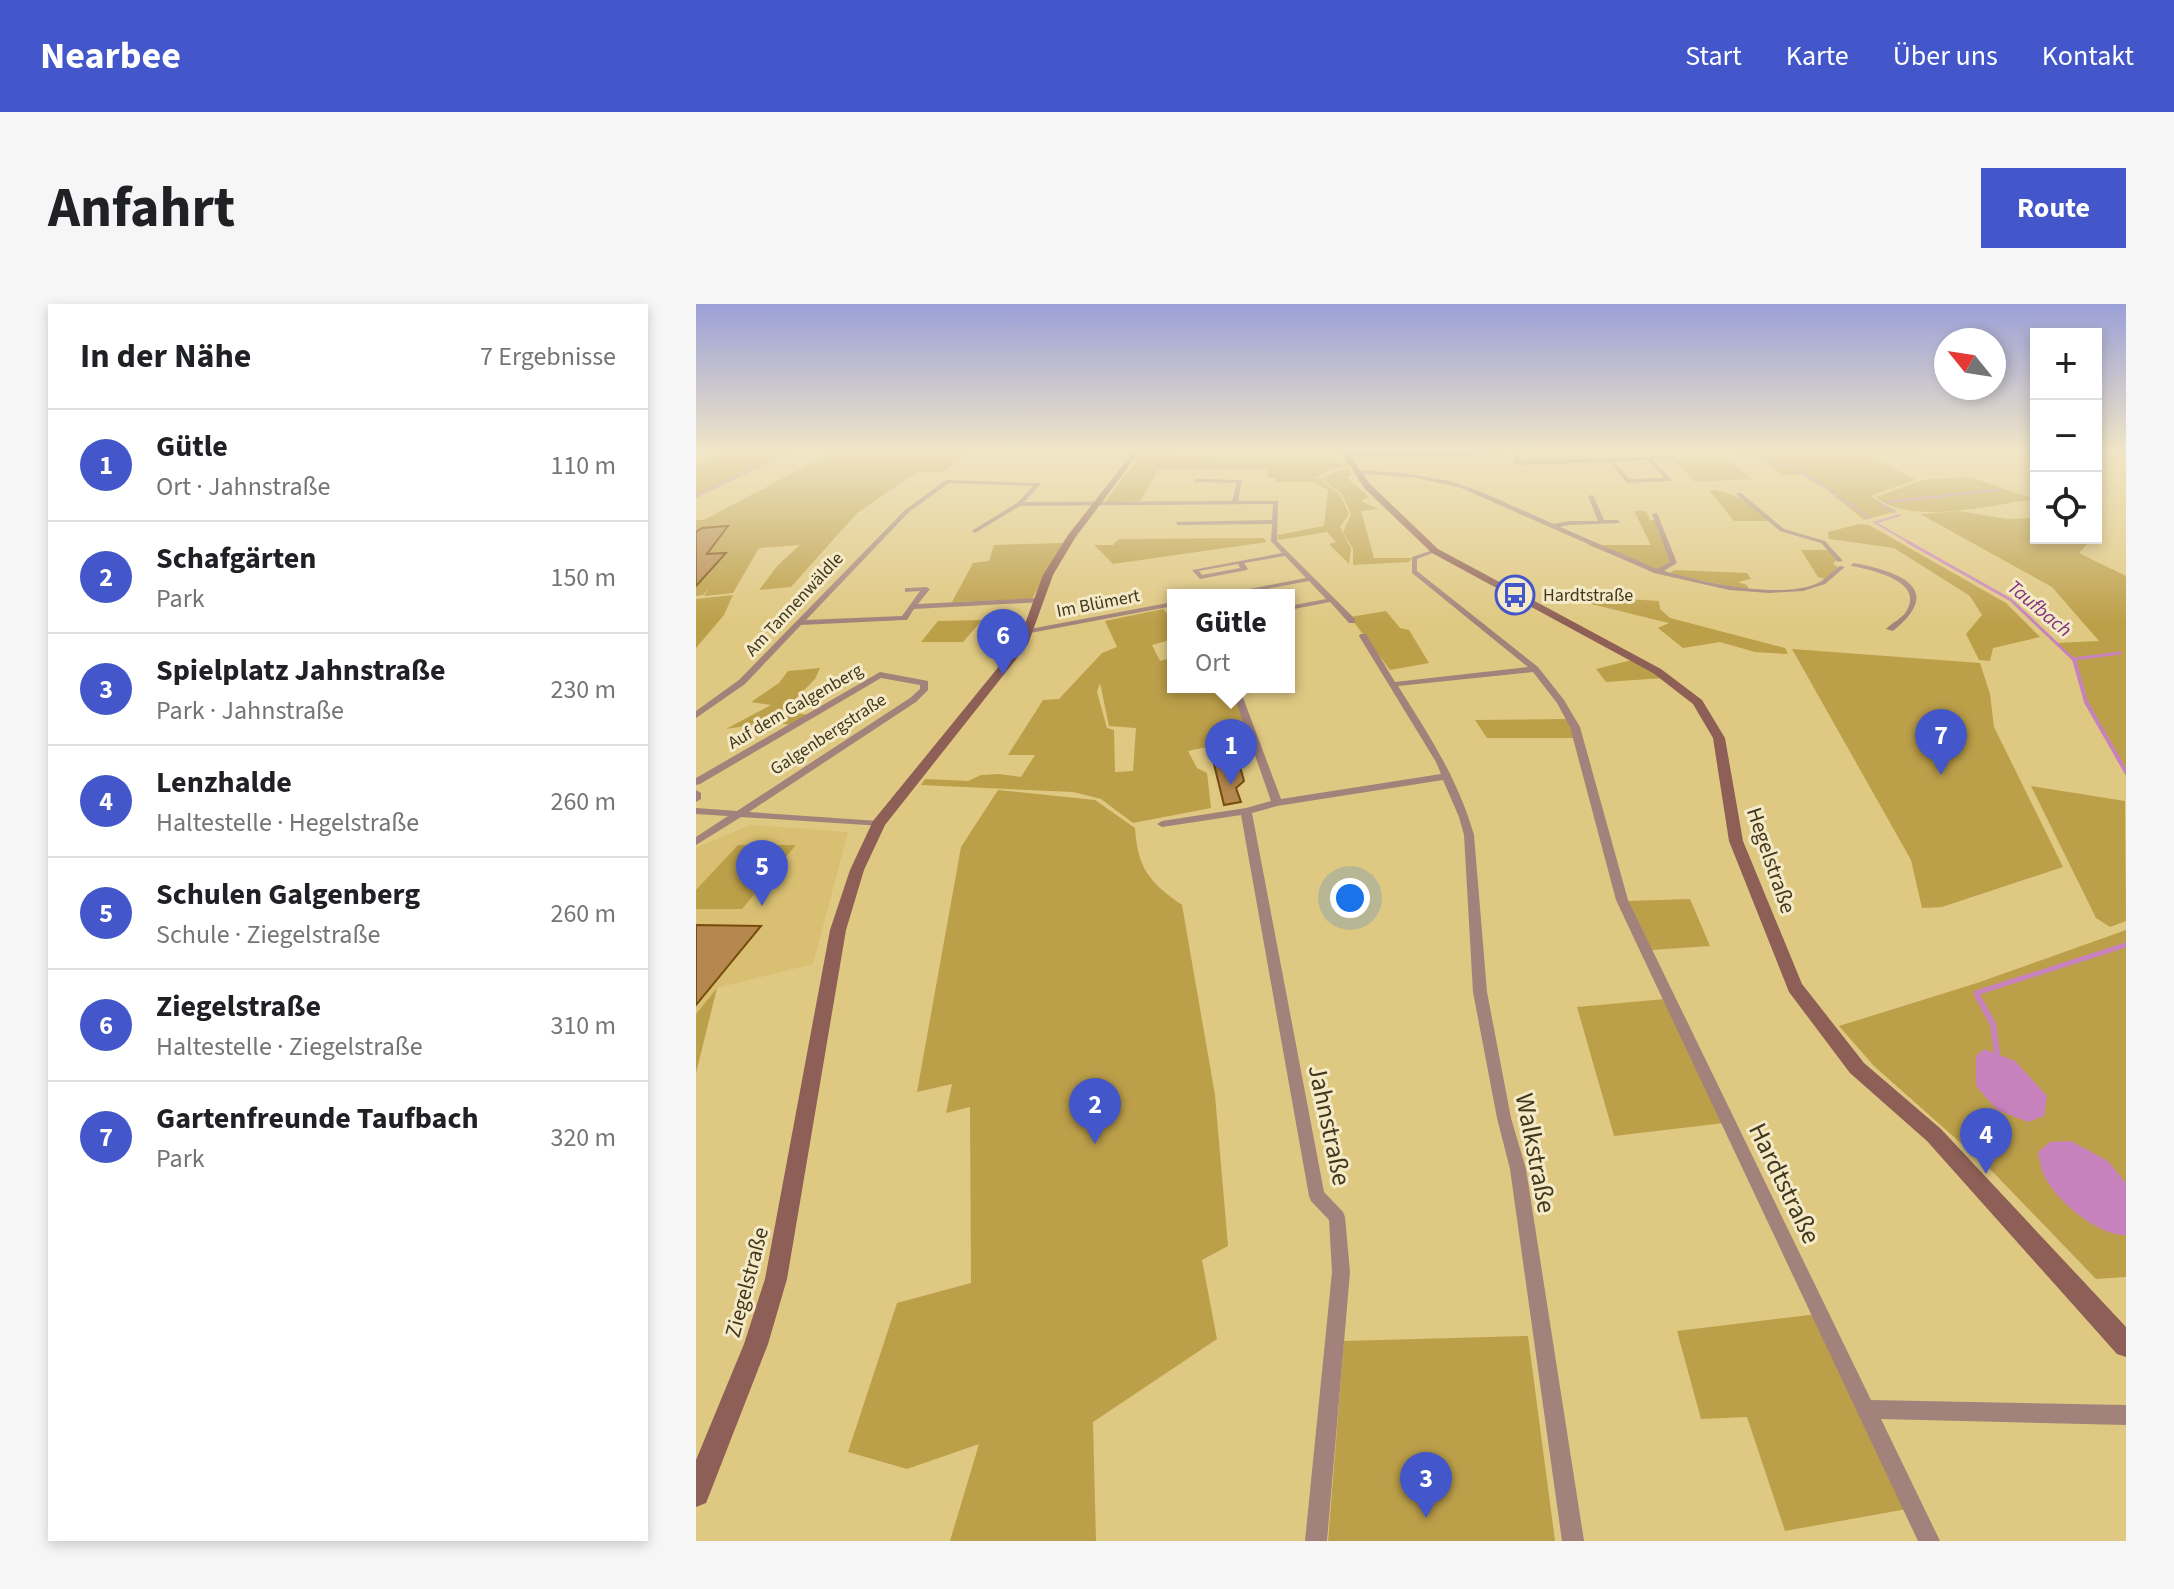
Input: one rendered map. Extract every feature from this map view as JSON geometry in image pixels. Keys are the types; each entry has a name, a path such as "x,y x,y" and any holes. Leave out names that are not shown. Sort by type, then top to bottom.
{"street":[{"name":"Am Tannenwäldle","path":"696,715 742,682 801,623 853,564 911,508"},
{"path":"996,518 1013,508"},
{"name":"Ziegelstraße","path":"696,1493 756,1344 776,1279 838,930 857,870 878,824 1030,631 1048,575 1093,508"},
{"path":"1275,508 1272,522 1274,541 1352,621"},
{"name":"Hegelstraße","path":"1392,508 1435,551 1657,671 1698,702 1719,738 1736,841 1795,987 1857,1068 1934,1135 2126,1345"},
{"path":"1507,508 1656,572 1747,591 1786,591 1825,582 1841,564"},
{"path":"1596,508 1602,522"},
{"path":"1755,508 1782,530 1823,542 1841,564 1879,570 1899,578 1910,588 1914,600 1910,612 1890,629"},
{"path":"1655,514 1674,563 1656,572"},
{"path":"1225,523 1228,517 1181,517 1178,523 1225,523 1272,522"},
{"path":"1551,527 1618,522"},
{"name":"Hardtstraße","path":"1435,551 1414,558 1414,572 1535,669 1561,702 1575,727 1622,900 1929,1541"},
{"path":"1239,562 1245,569 1200,577 1195,570 1210,567 1285,554"},
{"path":"1255,589 1310,579"},
{"path":"801,623 904,618 926,589 908,590"},
{"path":"914,604 1038,600"},
{"path":"1295,607 1331,600"},
{"name":"Im Blümert","path":"1030,631 1167,607"},
{"name":"Walkstraße","path":"1363,636 1396,684 1448,776 1469,835 1480,992 1504,1118 1518,1169 1573,1541"},
{"path":"1396,684 1535,669"},
{"name":"Auf dem Galgenberg","path":"696,782 880,675 916,680"},
{"name":"Galgenbergstraße","path":"696,842 913,700 924,690 925,683 916,680"},
{"path":"1237,693 1277,803"},
{"path":"1162,824 1448,776"},
{"path":"696,793 696,799"},
{"path":"696,811 878,824"},
{"name":"Jahnstraße","path":"1246,811 1317,1196 1337,1217 1341,1272 1337,1338 1316,1541"},
{"path":"1866,1409 2126,1415"}],"shaded area":[{"path":"727,508 865,508 791,587 759,590 778,565 800,545 759,548 733,593 704,596 709,588 703,595 696,596 696,520 704,520"},
{"path":"1326,508 1346,508 1349,514 1340,527 1351,549 1349,564 1329,544 1336,542 1327,532 1278,540 1278,535 1324,526"},
{"path":"1348,508 1378,509 1361,511 1374,558 1412,558 1409,562 1353,565 1353,549 1343,532 1351,514"},
{"path":"1723,508 1753,508 1769,521 1734,521"},
{"path":"1849,508 1891,508 1897,511 1864,520"},
{"path":"1899,508 1982,508 1952,511 1929,512"},
{"path":"1634,511 1646,511 1650,520 1657,520 1674,563 1656,572 1588,545 1651,545"},
{"path":"1959,511 2008,519 2030,518 2030,544 2087,544 2079,553 2126,576 2126,776 2086,702 2074,659 2056,643 2099,641 2052,587 1920,514"},
{"path":"1859,524 1869,525 2006,603 2040,637 1993,648 1990,661 1979,660 1966,634 1982,615 1970,596 1894,548 1829,539 1828,532"},
{"path":"1263,538 1267,542 1113,564 1094,545 1113,545 1119,539"},
{"path":"1064,543 1032,599 952,602 973,563 989,561 994,545"},
{"path":"1801,550 1828,550 1837,560 1833,564 1838,567 1825,579 1818,577"},
{"path":"1674,570 1747,573 1751,579 1738,582 1747,585 1749,590 1669,574"},
{"path":"733,595 724,615 696,648 696,599"},
{"path":"1594,597 1659,601 1660,609 1670,618 1785,648 1788,654 1755,652 1720,642 1683,648 1658,628 1669,623 1587,603"},
{"path":"1163,609 1167,613 1167,641 1152,645 1160,661 1167,659 1167,693 1237,693 1253,737 1188,751 1197,768 1207,773 1211,808 1133,823 1101,799 1073,792 921,785 925,779 968,781 981,775 999,774 1021,777 1035,755 1008,755 1043,700 1059,699 1102,653 1117,647 1105,621","holes":["1100,683 1109,726 1136,728 1133,771 1115,772 1114,730 1107,728 1097,692"]},
{"path":"1386,611 1400,628 1409,630 1429,663 1390,670 1350,617"},
{"path":"982,620 963,642 921,642 938,621"},
{"path":"1792,649 1980,663 1990,694 1994,727 2063,867 1942,907 1922,908 1911,860"},
{"path":"1632,660 1664,678 1606,682 1596,669"},
{"path":"820,668 815,679 784,711 808,715 791,725 772,722 726,729 771,705 751,702 779,683 788,671"},
{"path":"1567,719 1574,738 1487,738 1475,720"},
{"path":"2031,786 2125,801 2126,921 2110,927 2096,918"},
{"path":"998,790 1095,800 1135,828 1139,854 1147,873 1182,905 1215,1095 1228,1246 1202,1260 1217,1339 1093,1422 1096,1541 950,1541 979,1444 907,1469 848,1452 897,1303 971,1283 970,1107 946,1113 952,1084 917,1092 961,847"},
{"path":"750,825 848,832 813,964 717,988 696,1014 696,848"},
{"path":"738,845 796,845 742,909 696,909 696,890"},
{"path":"1690,899 1710,946 1652,950 1628,901"},
{"path":"2126,930 2126,1277 2096,1279 1990,1169 1874,1066 1839,1026 1977,983"},
{"path":"717,988 696,1073 696,1014"},
{"path":"1665,999 1724,1123 1614,1136 1577,1007"},
{"path":"1984,1049 2015,1061 2047,1096 2044,1116 2028,1122 1997,1110 1976,1086 1976,1056"},
{"path":"2071,1141 2108,1161 2126,1183 2126,1235 2104,1230 2080,1216 2059,1197 2045,1177 2038,1152 2050,1142"},
{"path":"1817,1314 1907,1509 1785,1531 1747,1417 1701,1419 1677,1331"},
{"path":"1528,1336 1555,1541 1328,1541 1344,1341"}],"building":[{"path":"728,526 707,554 726,553 696,586 696,532 702,528"},
{"path":"1234,761 1236,767 1240,767 1244,781 1236,788 1241,802 1224,805 1214,764"},
{"path":"696,925 761,926 696,1005"}],"waterway":[{"name":"Taufbach","path":"1855,508 1870,518"},
{"path":"1887,508 1894,512"},
{"path":"1877,522 1900,515"},
{"name":"Taufbach","path":"1874,522 1912,544"},
{"name":"Taufbach","path":"1908,542 2011,600 2074,660"},
{"path":"2074,660 2120,653"},
{"name":"Taufbach","path":"2074,660 2086,702 2126,772"},
{"path":"1978,997 1976,993 2126,945"},
{"path":"1978,997 1993,1024 1997,1054"}],"place":[{"name":"Hardtstraße","path":"1515,595"},
{"name":"Ziegelstraße","path":"1003,675"},
{"name":"Gartenfreunde Taufbach","path":"1941,775"},
{"name":"Gütle","path":"1231,785"},
{"name":"Schulen Galgenberg","path":"762,906"},
{"name":"Schafgärten","path":"1095,1144"},
{"name":"Lenzhalde","path":"1986,1174"},
{"name":"Spielplatz Jahnstraße","path":"1426,1518"}]}
